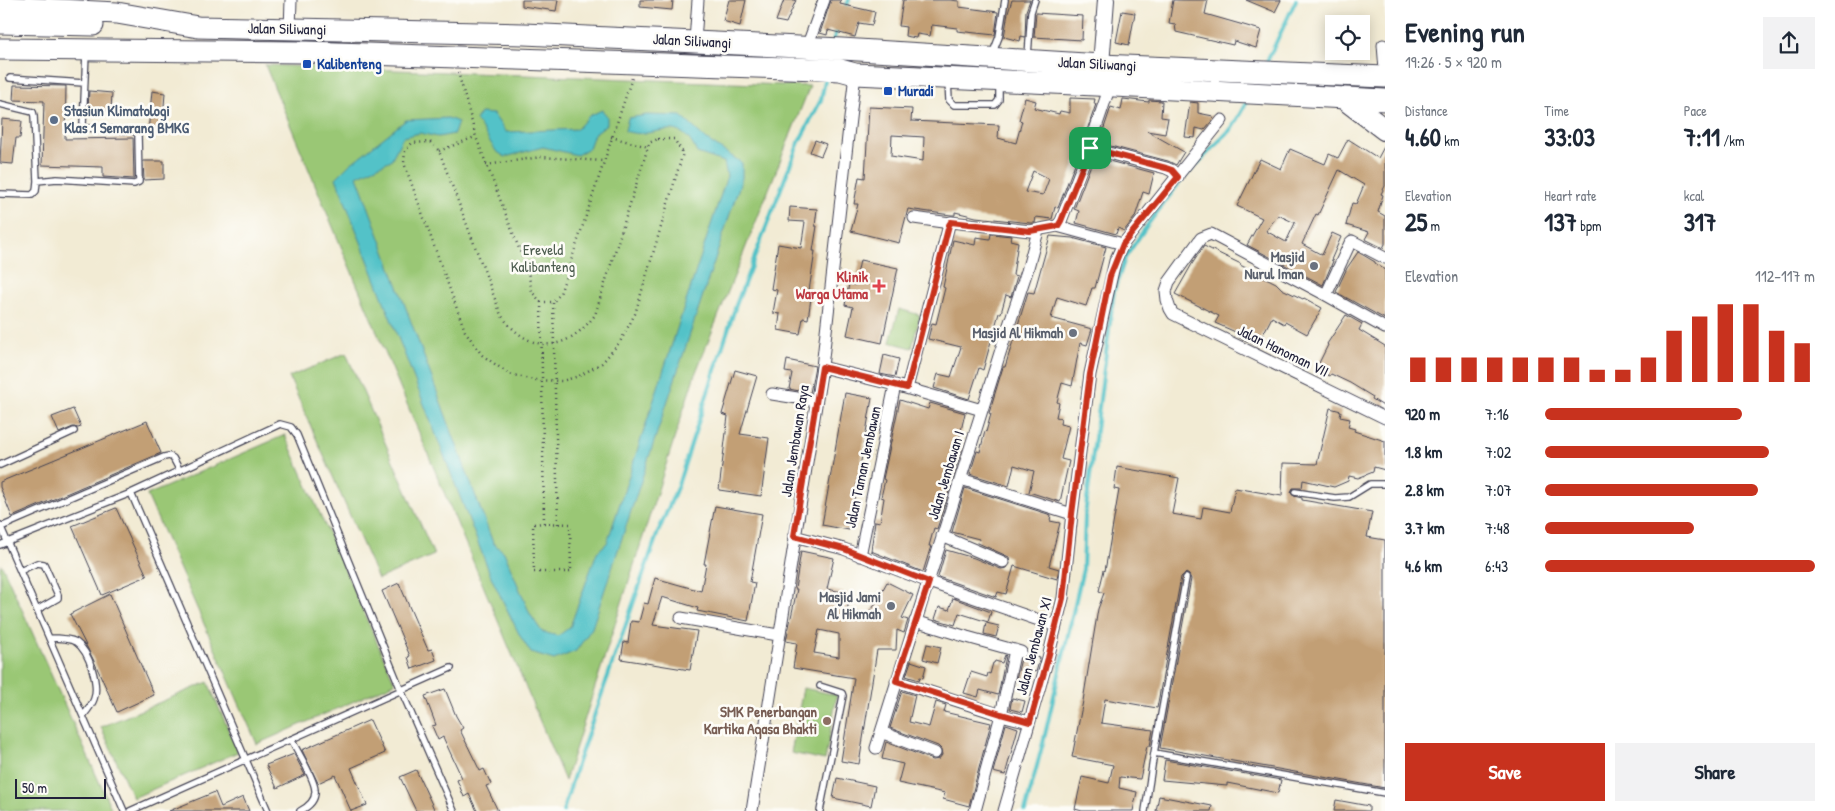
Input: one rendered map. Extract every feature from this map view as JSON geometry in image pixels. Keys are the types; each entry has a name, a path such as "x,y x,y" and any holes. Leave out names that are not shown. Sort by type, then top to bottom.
{"highway":[{"name":"Jalan Siliwangi","path":"0,7 74,5 118,10 198,27 524,34 695,41 834,58 948,78 1385,100"},
{"path":"0,23 198,27"},
{"name":"Jalan Siliwangi","path":"0,49 307,52 818,69 834,58 991,59 1385,77"},
{"path":"1343,98 1385,130"}],"street":[{"path":"290,29 291,0"},
{"path":"695,41 698,0"},
{"name":"Jalan Jembawan Raya","path":"752,811 778,635 822,367 834,58 824,0"},
{"path":"1101,65 1106,0"},
{"path":"1384,43 1385,70"},
{"path":"1058,226 1090,148 1110,86"},
{"path":"961,479 1072,514 1090,374 1110,276 1123,244 1222,120"},
{"path":"1090,148 1166,168 1172,170 1178,177"},
{"path":"914,218 1038,230 1058,226 1123,244"},
{"path":"907,388 951,222"},
{"name":"Jalan Jembawan I","path":"876,748 982,410 1028,271 1038,230"},
{"name":"Jalan Hanoman VII","path":"1326,295 1216,236 1206,235 1201,238 1169,282 1166,291 1170,310 1179,317 1385,418"},
{"path":"1385,258 1352,242 1350,243 1326,295 1385,328"},
{"path":"822,367 907,388 982,410"},
{"name":"Jalan Taman Jembawan","path":"860,556 895,385"},
{"path":"772,394 816,402"},
{"name":"Jalan Jembawan XI","path":"1004,811 1048,658 1063,598 1072,514"},
{"path":"794,536 844,549 929,582 1056,626"},
{"path":"942,536 1003,562"},
{"path":"681,618 778,635"},
{"path":"915,621 1018,651 975,811"},
{"path":"896,681 1030,722"},
{"path":"881,732 935,753"}],"lane":[{"path":"991,59 999,37 1004,0"},
{"path":"1028,60 1031,12 1035,0"},
{"path":"37,181 52,178 134,184 139,182 140,135 134,131 84,126 82,122 86,51"},
{"path":"10,78 84,83"},
{"path":"0,104 28,109 33,112 37,181 36,191 32,195 0,194"},
{"path":"0,544 131,493 280,424 291,427 297,435 401,690 454,811"},
{"path":"0,464 74,431"},
{"path":"124,811 0,526 164,457 169,456 173,458 180,471"},
{"path":"1295,492 1335,498 1349,497 1370,484 1385,484"},
{"path":"131,493 268,811"},
{"path":"20,571 37,563 44,564 58,595 55,601 37,610"},
{"path":"1145,811 1186,578"},
{"path":"49,638 63,638 76,642 85,652 92,670 96,689 93,702 83,716"},
{"path":"130,811 451,668"},
{"path":"820,686 838,691 843,696 820,811"},
{"path":"291,739 315,789 314,800 300,811"},
{"path":"1154,753 1385,793"}],"path":[{"path":"454,56 476,137 528,272 532,292 541,302 544,523"},
{"path":"558,524 553,302 560,294 611,137 638,62"},
{"path":"439,151 476,137"},
{"path":"611,137 648,147"},
{"path":"658,139 674,139 683,153 635,314 620,342 602,363 579,376 562,381 534,380 509,374 482,355 465,331 404,163 404,151 412,143 430,142 439,151 501,316 511,329 537,344 542,344 573,338 586,328 595,315 649,143 658,139"},
{"path":"486,165 541,157 604,161"},
{"path":"541,302 553,302"},
{"path":"544,523 570,524 571,572 534,572 533,524 544,523"}],"green space":[{"name":"Ereveld Kalibanteng","path":"265,65 810,86 694,377 565,781"},
{"path":"899,309 920,315 912,348 890,342"},
{"path":"346,353 434,555 378,579 289,377"},
{"path":"285,435 395,683 257,744 147,495"},
{"path":"2,565 111,808 105,811 0,811 0,566"},
{"path":"208,682 238,752 133,798 101,727"},
{"path":"803,688 837,695 825,760 791,753"}],"water":[{"path":"602,110 607,116 607,124 594,134 589,148 577,155 543,147 505,157 496,151 476,120 480,113 493,114 506,132 577,129 589,116"},
{"path":"647,115 681,116 707,140 742,163 742,178 592,628 576,651 554,660 531,653 520,636 492,579 336,178 349,165 406,120 448,118 458,122 454,134 438,137 420,133 403,137 391,160 357,176 493,543 504,552 530,614 542,632 558,636 570,627 597,552 607,543 727,176 724,162 697,153 690,140 682,133 674,130 647,133 625,131 628,118"}],"building":[{"path":"522,0 558,0 556,11 522,6"},
{"path":"640,0 673,0 672,10 640,7"},
{"path":"729,0 746,0 740,26 723,21"},
{"path":"784,0 796,0 786,23 776,21"},
{"path":"831,0 841,0 840,4 875,12 872,25 859,23 855,37 828,30 827,35 820,33"},
{"path":"903,0 959,1 959,7 998,12 995,35 957,31 957,28 932,25 930,36 917,34 916,38 905,36 906,27 899,26"},
{"path":"1012,0 1030,0 1026,11 1025,37 1021,36 1020,41 1004,37"},
{"path":"1173,0 1208,0 1205,14 1261,30 1256,48 1234,41 1233,45 1176,32 1175,24 1169,23"},
{"path":"1246,0 1281,0 1275,12"},
{"path":"1122,11 1135,13 1129,45 1116,42"},
{"path":"1036,13 1083,16 1082,40 1034,37"},
{"name":"Stasiun Klimatologi Klas 1 Semarang BMKG","path":"14,85 66,86 65,139 133,138 134,179 103,177 103,167 42,165 44,101 13,100"},
{"path":"89,91 112,93 111,111 88,110"},
{"path":"152,91 165,93 162,133 148,132"},
{"path":"1025,98 1036,101 1034,108 1059,114 1060,111 1070,113 1070,98 1095,99 1094,104 1096,104 1082,145 1058,208 1055,207 1052,219 1036,217 1035,223 1030,223 976,217 955,212 955,215 951,215 908,209 899,243 851,231 858,204 854,204 859,177 865,178 869,107 912,109 911,121 999,125 998,138 1016,143 1022,121 1019,120","holes":["892,135 924,137 923,161 891,156","1033,171 1049,179 1043,195 1025,192"]},
{"path":"1123,99 1149,102 1149,100 1162,101 1161,117 1168,118 1165,134 1147,131 1184,152 1176,165 1168,161 1099,143 1111,107 1121,110"},
{"path":"1190,102 1198,103 1198,113 1213,116 1212,121 1204,130 1196,128 1195,138 1185,137"},
{"path":"2,119 22,121 20,138 16,138 13,164 0,163"},
{"path":"1348,139 1378,158 1385,145 1385,186 1381,194 1383,195 1378,212 1385,216 1385,244 1383,248 1365,239 1369,232 1346,225 1352,203 1356,204 1364,185 1339,170 1302,244 1322,255 1332,233 1341,237 1323,285 1247,245 1262,218 1237,206 1260,159 1281,169 1290,149 1325,164 1329,154 1338,158","holes":["1278,215 1295,223 1286,242 1266,231"]},
{"path":"815,140 826,144 821,156 810,152"},
{"path":"1094,157 1154,173 1149,194 1143,192 1135,217 1124,231 1118,228 1116,234 1076,223 1079,211 1074,209"},
{"path":"143,161 164,161 164,179 144,180"},
{"path":"790,207 817,209 815,226 817,226 813,251 815,251 808,298 811,298 808,319 803,318 800,334 778,330 780,314 773,313 777,290 771,289 778,244 801,248 805,222 789,221"},
{"path":"991,234 1011,236 1010,240 1018,242 1013,275 1017,276 1011,297 1006,295 983,370 979,368 969,399 934,388 938,374 951,377 961,347 928,339 932,323 936,324 945,288 943,287 953,240 975,245 976,237 990,239"},
{"path":"1050,236 1072,238 1106,247 1095,288 1092,288 1086,306 1057,297 1051,318 1092,329 1087,345 1080,343 1072,386 1062,383 1057,402 1059,403 1056,417 1061,418 1060,424 1069,426 1061,459 1069,461 1060,502 1029,492 1034,471 1014,465 1009,486 970,474 977,451 980,452 991,414 989,413 1028,292 1034,293"},
{"path":"1204,246 1276,283 1282,289 1322,308 1307,334 1272,317 1257,346 1238,337 1240,334 1215,323 1219,316 1175,294"},
{"path":"1358,252 1385,270 1385,319 1336,292 1347,268"},
{"path":"860,260 898,268 882,343 847,335 853,307 845,305 849,284 855,285"},
{"path":"1346,315 1362,324 1359,330 1385,346 1385,407 1350,383 1316,369 1327,344"},
{"path":"884,355 899,359 895,377 880,374"},
{"path":"787,360 815,366 810,393 789,389 792,373 785,372"},
{"path":"735,370 757,376 740,434 769,438 761,496 719,490 728,416 722,414"},
{"path":"845,393 872,398 849,530 822,525"},
{"path":"900,400 928,409 930,403 965,413 957,448 962,449 937,529 934,528 923,572 871,551 875,521 880,522 884,498 881,497 885,480 883,479"},
{"path":"1330,408 1341,411 1340,417 1350,419 1348,427 1355,429 1354,431 1385,441 1385,470 1374,467 1373,472 1358,478 1349,476 1348,481 1334,487 1303,480 1302,488 1293,488 1291,493 1302,498 1302,500 1372,512 1367,537 1385,540 1385,788 1160,748 1191,579 1186,573 1181,577 1157,708 1105,699 1101,723 1153,730 1150,746 1147,746 1140,779 1120,777 1119,788 1137,792 1133,811 1082,811 1075,809 1082,777 1109,783 1113,765 1072,757 1098,609 1104,593 1099,591 1105,571 1119,490 1114,489 1117,467 1179,478 1172,514 1201,519 1203,507 1230,512 1235,488 1282,496 1283,463 1317,464"},
{"path":"73,409 81,427 73,427 59,433 52,417"},
{"path":"147,421 161,453 12,517 0,487 0,482"},
{"path":"965,488 1051,515 1050,521 1060,523 1049,566 1059,569 1057,579 1014,566 1006,594 998,592 996,597 938,577 946,550 974,558 1001,569 1007,568 1010,564 1009,557 978,543 979,539 952,532"},
{"path":"715,506 762,514 750,582 755,583 748,621 697,611 698,608 662,597 653,625 697,631 690,670 621,659 624,642 628,643 631,621 639,622 644,603 648,604 655,578 701,591"},
{"path":"116,508 147,576 102,595 72,526"},
{"path":"801,551 834,558 827,589 851,594 847,610 869,615 887,582 913,595 902,618 908,620 904,633 897,630 896,650 877,650 859,764 841,761 854,678 793,668 797,643 786,641 797,589 795,589","holes":["819,630 839,634 839,657 814,653"]},
{"path":"399,583 428,650 432,649 436,660 412,669 408,657 410,656 382,591"},
{"path":"110,594 154,695 117,712 70,614"},
{"path":"953,598 991,612 988,622 959,613 955,625 935,619 939,607 949,610"},
{"path":"986,623 999,626 996,637 984,634"},
{"path":"927,644 941,647 937,663 923,659"},
{"path":"1005,655 998,695 980,690 978,697 964,693 971,672 987,677 988,673 990,674 993,663 995,661 1002,663"},
{"path":"1028,655 1040,658 1036,672 1030,671 1027,682 1016,679 1021,659 1026,658"},
{"path":"911,661 926,666 923,678 920,677 919,680 906,676"},
{"path":"445,689 463,728 460,730 480,771 484,769 491,784 486,786 498,811 477,811 469,794 464,797 457,780 462,778 443,737 438,740 432,726 436,725 425,696"},
{"path":"902,691 915,695 909,722 929,727 936,702 946,705 944,712 991,723 969,806 943,799 945,793 898,783 903,764 882,759 886,742 933,760 939,759 942,755 941,749 938,746 890,728"},
{"path":"1012,698 1025,701 1022,712 1010,709"},
{"path":"370,720 385,753 351,768 367,805 351,811 335,775 318,783 302,750"},
{"path":"1006,724 1018,728 1005,775 993,772"},
{"path":"294,754 305,775 277,788 266,765"},
{"path":"1165,760 1281,780 1278,793 1227,783 1227,786 1162,780"},
{"path":"416,770 435,811 416,811 400,777"},
{"path":"837,778 875,786 871,806 833,798"},
{"path":"215,792 221,807 243,797 249,811 169,811"},
{"path":"1159,796 1212,806 1211,811 1156,811"},
{"path":"1336,800 1369,806 1369,811 1334,811"}],"waterway":[{"path":"845,9 849,0"},
{"path":"1265,66 1296,0"},
{"path":"833,42 837,27"},
{"path":"563,811 577,765 657,535 678,485 736,305 799,142 821,100 826,76"},
{"path":"1025,811 1044,739 1083,569 1085,515 1114,291 1125,258 1148,224 1183,178 1232,128 1247,101"}],"place":[{"name":"Kalibenteng","path":"307,64"},
{"name":"Muradi","path":"888,91"},
{"name":"Stasiun Klimatologi Klas 1 Semarang BMKG","path":"54,120"},
{"name":"Masjid Nurul Iman","path":"1314,266"},
{"name":"Klinik Warga Utama","path":"879,286"},
{"name":"Masjid Al Hikmah","path":"1073,333"},
{"name":"Masjid Jami Al Hikmah","path":"891,606"},
{"name":"SMK Penerbangan Kartika Aqasa Bhakti","path":"827,721"}],"route":[{"path":"1090,148 1166,168 1172,170 1178,177 1123,244 1110,276 1090,374 1063,598 1030,722 896,681 929,582 844,549 794,536 822,367 907,388 951,222 957,221 1030,231 1058,226 1090,148"}]}
